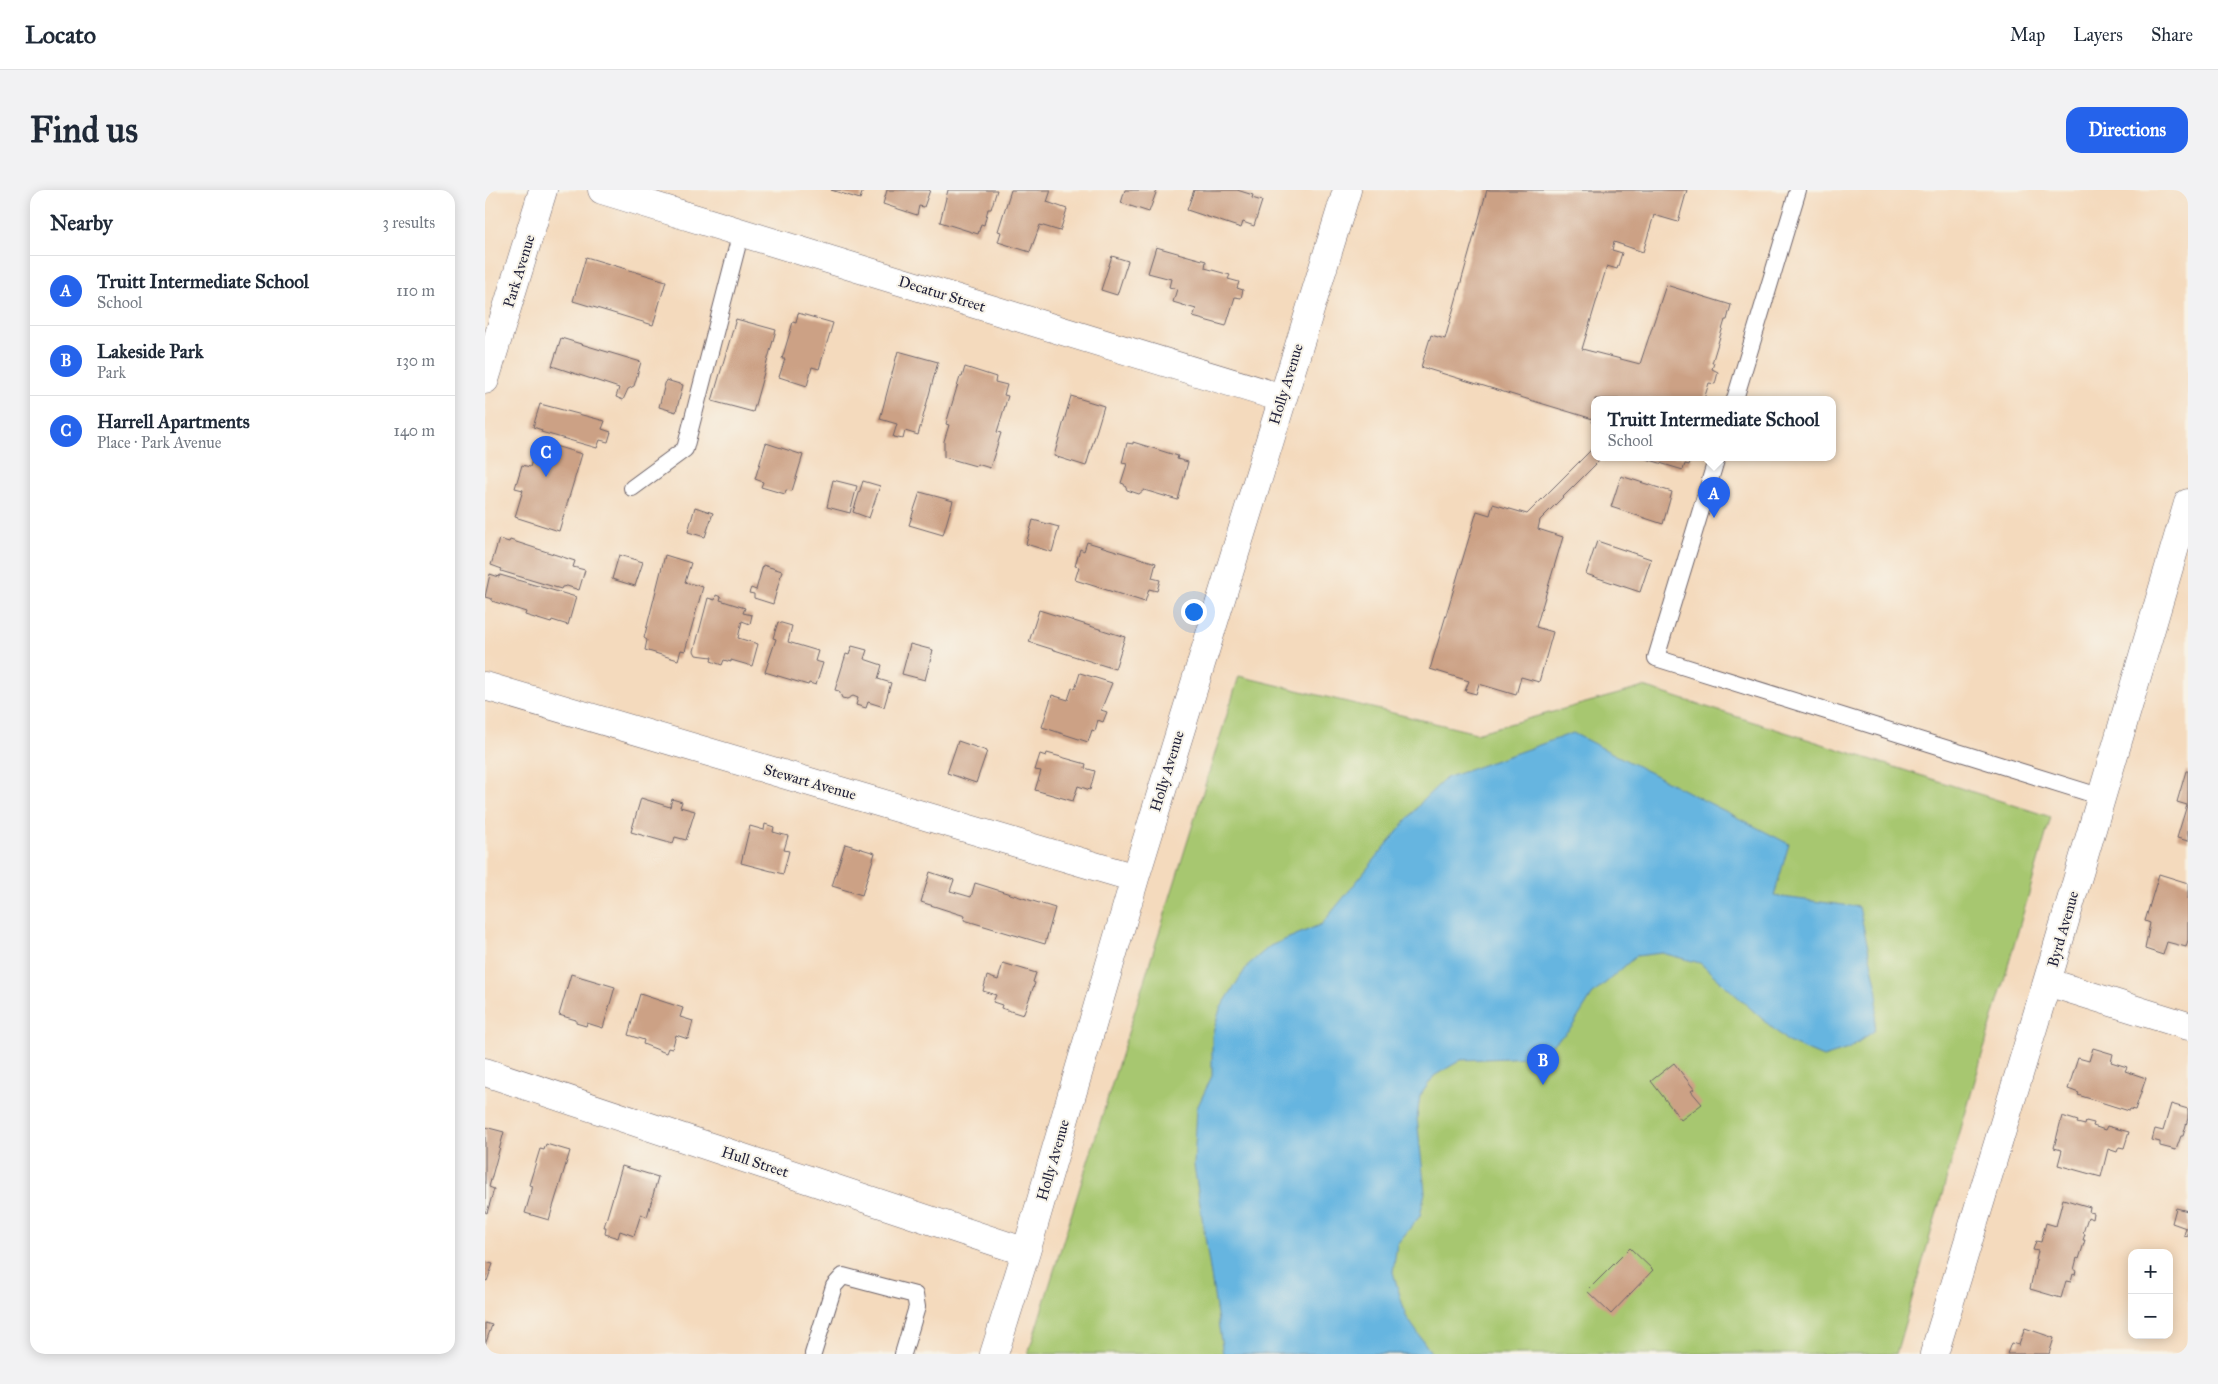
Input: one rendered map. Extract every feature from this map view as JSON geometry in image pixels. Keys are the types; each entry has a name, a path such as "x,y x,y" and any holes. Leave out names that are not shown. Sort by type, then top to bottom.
{"street":[{"name":"Park Avenue","path":"485,380 543,190"},
{"name":"Decatur Street","path":"602,190 1282,398"},
{"name":"Holly Avenue","path":"994,1354 1026,1252 1135,878 1347,190"},
{"name":"Byrd Avenue","path":"1934,1354 2047,982 2188,502"},
{"name":"Stewart Avenue","path":"485,686 1135,878"},
{"path":"2047,982 2188,1026"},
{"name":"Hull Street","path":"485,1072 1026,1252"}],"lane":[{"path":"1736,396 1798,190"},
{"path":"633,488 685,449 741,232"},
{"path":"1716,461 1656,658 2101,796"},
{"path":"813,1354 834,1286 843,1276 915,1296 917,1307 903,1354"}],"green space":[{"path":"1239,676 1476,733 1644,687 2051,817 1896,1354 1028,1354"}],"water":[{"path":"1573,733 1789,844 1774,896 1859,907 1878,993 1874,1031 1848,1049 1823,1057 1788,1042 1700,963 1662,953 1636,956 1592,995 1572,1027 1547,1050 1533,1057 1461,1060 1434,1076 1420,1096 1417,1118 1425,1192 1420,1216 1397,1244 1393,1272 1406,1316 1432,1354 1223,1354 1194,1165 1197,1108 1212,1076 1212,1036 1220,1009 1248,965 1270,946 1322,924 1424,799 1446,778"}],"building":[{"path":"831,190 863,190 860,199"},
{"path":"887,190 930,190 924,207 919,206 917,215 883,204"},
{"path":"948,190 997,190 991,209 988,209 984,225 981,224 978,234 940,222"},
{"path":"1011,190 1051,190 1047,202 1067,209 1060,231 1040,225 1030,252 998,242 1001,232 998,231"},
{"path":"1125,190 1157,190 1149,212 1121,203"},
{"path":"1194,190 1237,190 1253,195 1252,198 1262,201 1254,226 1243,222 1241,228 1187,210"},
{"path":"1487,190 1687,190 1678,222 1654,215 1643,252 1614,242 1612,250 1622,253 1617,269 1607,266 1582,349 1640,364 1666,285 1731,305 1712,363 1714,363 1712,369 1718,372 1715,384 1709,383 1705,396 1591,396 1591,418 1421,367 1431,335 1445,339"},
{"path":"1156,247 1206,261 1205,268 1230,275 1228,279 1239,282 1237,288 1243,290 1241,298 1235,297 1226,326 1193,317 1196,309 1173,302 1177,289 1169,287 1171,279 1148,273"},
{"path":"1112,256 1128,261 1117,295 1101,290"},
{"path":"586,257 666,281 653,325 573,301"},
{"path":"798,313 833,323 819,369 812,367 807,386 779,377 785,359 782,359 793,322 796,323"},
{"path":"736,319 776,330 753,412 712,401"},
{"path":"561,338 641,362 634,386 628,389 623,400 616,397 619,388 552,366"},
{"path":"898,351 938,362 918,435 905,431 903,439 893,437 897,424 880,419"},
{"path":"965,367 996,377 995,382 1007,385 1004,395 1008,396 997,432 1001,433 990,468 944,457 944,441 949,425 946,424 960,377 962,377"},
{"path":"666,380 683,385 676,412 659,407"},
{"path":"1071,396 1104,406 1086,466 1054,456"},
{"path":"540,404 605,421 602,429 611,432 608,442 600,440 597,448 541,432 542,430 533,427"},
{"path":"538,441 582,454 559,531 515,517 523,490 515,488 522,465 530,467"},
{"path":"1133,442 1178,456 1177,459 1188,462 1178,500 1144,490 1139,494 1127,490 1124,484 1121,483 1127,464 1122,463 1127,443 1133,444"},
{"path":"766,443 803,455 792,491 786,490 785,494 761,487 763,482 755,479"},
{"path":"1591,450 1591,461 1599,461 1540,520 1538,529 1563,537 1536,627 1553,632 1539,682 1521,677 1516,695 1479,684 1476,694 1465,691 1469,681 1430,669 1477,511 1490,515 1493,504 1527,514"},
{"path":"1653,461 1690,461 1689,465 1685,464 1683,470"},
{"path":"1621,476 1672,492 1663,524 1611,507"},
{"path":"833,480 857,486 850,513 827,507"},
{"path":"863,481 880,486 869,518 853,512"},
{"path":"920,492 953,501 943,535 909,525"},
{"path":"695,507 713,513 705,537 688,532"},
{"path":"1033,520 1059,527 1052,552 1026,544"},
{"path":"499,539 509,542 510,540 575,561 573,567 585,570 579,590 567,586 561,589 501,571 502,569 491,565"},
{"path":"1597,541 1651,559 1640,592 1586,574"},
{"path":"1087,542 1156,563 1152,578 1160,580 1157,591 1149,589 1145,602 1075,580 1079,567 1075,566 1080,549 1084,551"},
{"path":"619,555 643,562 635,586 612,579"},
{"path":"665,555 691,563 685,582 703,587 685,651 681,650 678,660 645,650 647,640 644,638"},
{"path":"763,565 782,571 773,604 754,598 754,594 749,593 751,588 756,590"},
{"path":"490,574 499,577 500,575 576,597 568,625 552,620 551,623 525,615 526,612 485,597"},
{"path":"716,595 721,597 720,600 745,608 743,613 752,615 750,624 742,621 738,638 758,644 752,666 731,660 731,662 724,660 722,665 711,661 712,657 696,655 694,651 708,598 715,600"},
{"path":"1039,610 1125,637 1115,669 1029,642"},
{"path":"778,622 792,626 788,642 818,651 815,661 823,663 816,685 809,683 808,685 765,672 776,639 773,638"},
{"path":"910,644 933,650 925,680 902,674"},
{"path":"852,646 867,650 864,659 882,665 878,679 891,683 884,707 868,702 866,708 856,705 858,698 853,696 847,699 842,698 839,691 835,690 846,654 849,655"},
{"path":"1080,673 1112,683 1101,710 1107,712 1103,722 1098,720 1095,731 1092,730 1088,742 1042,727 1052,695 1068,700 1072,688 1075,689"},
{"path":"958,741 987,751 976,783 947,773"},
{"path":"1047,753 1086,764 1085,768 1095,771 1090,790 1078,786 1073,801 1035,790 1041,771 1035,770 1040,754 1046,756"},
{"path":"2186,771 2188,771 2188,841 2177,838 2187,805 2177,802"},
{"path":"641,798 670,807 672,799 682,802 680,807 695,811 686,840 675,837 673,844 631,832"},
{"path":"765,824 774,827 773,832 788,836 784,850 789,851 783,874 741,863 750,826 764,830"},
{"path":"845,844 875,853 862,895 832,886"},
{"path":"930,872 954,880 950,891 971,897 975,883 1055,908 1045,944 964,920 965,916 921,902"},
{"path":"2159,874 2188,883 2188,940 2186,947 2167,942 2163,955 2145,949 2150,923 2145,921"},
{"path":"1003,963 1036,973 1033,982 1035,983 1023,1015 1001,1008 1002,1005 993,1002 996,995 983,991 987,976 998,980"},
{"path":"571,974 615,987 603,1028 587,1023 586,1026 576,1023 576,1020 559,1015"},
{"path":"640,994 683,1008 680,1017 693,1021 688,1039 676,1035 672,1049 668,1048 666,1053 643,1044 644,1040 628,1035"},
{"path":"2093,1048 2113,1054 2111,1062 2127,1067 2125,1071 2146,1078 2135,1110 2130,1109 2129,1111 2078,1095 2079,1093 2068,1089 2078,1058 2089,1061"},
{"path":"1674,1063 1694,1089 1691,1091 1702,1104 1681,1120 1651,1081"},
{"path":"2171,1104 2188,1109 2188,1118 2183,1136 2181,1136 2176,1150 2160,1146 2160,1142 2152,1140 2155,1129 2163,1131"},
{"path":"2062,1116 2085,1125 2086,1121 2094,1123 2093,1126 2105,1130 2107,1126 2129,1132 2124,1148 2119,1147 2117,1152 2108,1149 2101,1177 2058,1165 2062,1150 2054,1148"},
{"path":"485,1127 504,1132 489,1187 494,1189 487,1213 485,1212"},
{"path":"546,1144 570,1151 549,1220 525,1213 533,1186 529,1185 540,1149 544,1150"},
{"path":"622,1166 658,1177 647,1217 641,1214 634,1236 620,1231 618,1238 605,1234 606,1227 604,1227"},
{"path":"2063,1199 2090,1207 2089,1212 2093,1213 2092,1219 2088,1217 2083,1233 2085,1234 2083,1240 2085,1240 2079,1259 2077,1258 2074,1270 2076,1270 2075,1275 2073,1274 2071,1282 2066,1281 2061,1298 2030,1289 2038,1251 2033,1250 2036,1241 2041,1242 2046,1223 2056,1226"},
{"path":"2176,1208 2188,1211 2188,1236 2184,1235 2186,1228 2172,1223"},
{"path":"1630,1248 1653,1270 1611,1314 1587,1291"},
{"path":"485,1262 493,1264 487,1281 485,1280"},
{"path":"485,1323 492,1325 485,1345"},
{"path":"2025,1328 2054,1338 2049,1354 2007,1354 2011,1343 2019,1345"}],"place":[{"name":"Harrell Apartments","path":"546,477"},
{"name":"Truitt Intermediate School","path":"1714,518"},
{"name":"Lakeside Park","path":"1543,1085"}]}
